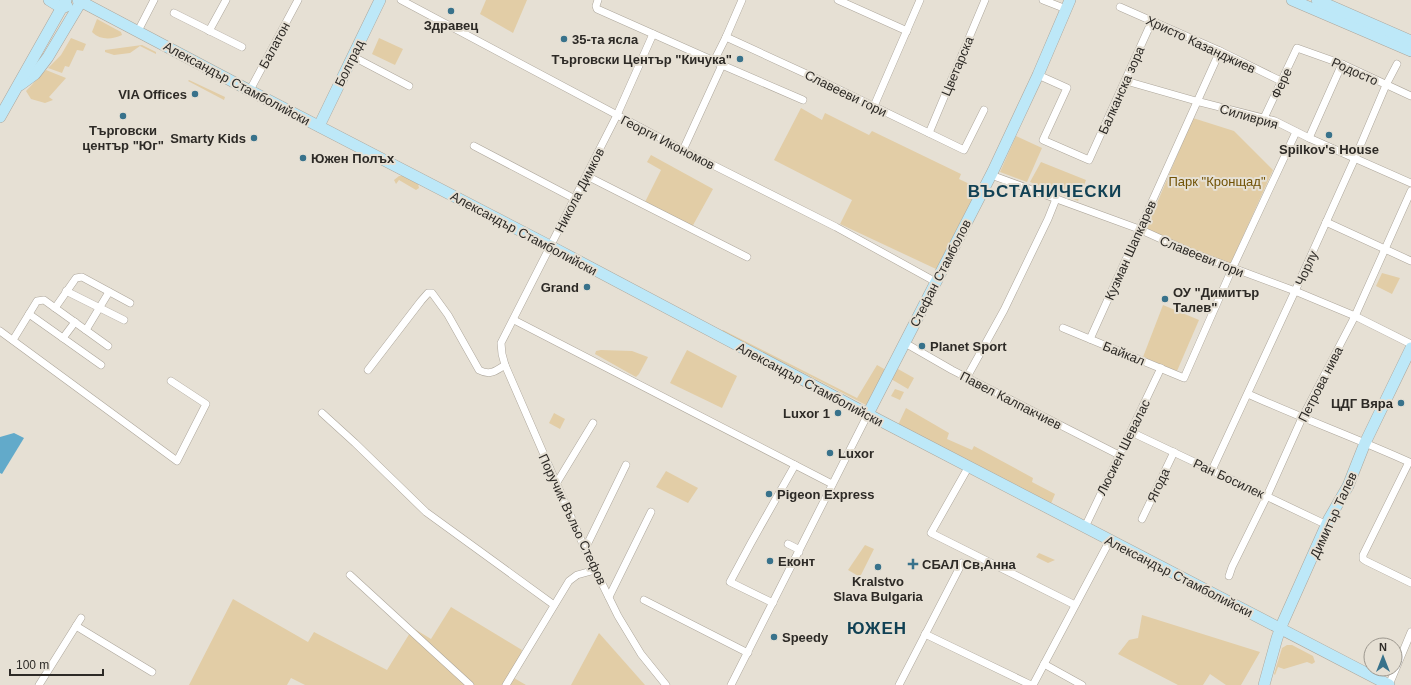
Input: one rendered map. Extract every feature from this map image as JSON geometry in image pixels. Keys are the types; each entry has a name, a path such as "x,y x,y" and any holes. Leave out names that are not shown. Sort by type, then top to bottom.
{"street":[{"path":"49,0 64,4 81,0"},
{"path":"17,88 35,74 48,57 81,0"},
{"name":"Александър Стамболийски","path":"81,0 713,333 1389,685"},
{"path":"138,31 154,0"},
{"path":"209,31 226,0"},
{"name":"Балатон","path":"250,90 298,0"},
{"name":"Болград","path":"319,126 380,0"},
{"name":"Георги Икономов","path":"401,0 683,150 827,223 936,282"},
{"path":"598,0 596,6 597,9 803,100"},
{"path":"714,61 742,0"},
{"path":"838,0 907,31"},
{"path":"874,106 920,0"},
{"name":"Цветарска","path":"929,133 985,0"},
{"path":"1043,0 1068,5"},
{"path":"1292,0 1411,51"},
{"path":"1317,0 1411,40"},
{"path":"0,117 64,4"},
{"name":"Стефан Стамболов","path":"868,414 991,175 1038,75 1068,5"},
{"name":"Христо Казанджиев","path":"1120,7 1220,51 1281,82"},
{"path":"174,13 242,47"},
{"name":"Балканска зора","path":"1038,75 1067,88 1043,140 1089,160 1152,21"},
{"name":"Никола Димков","path":"501,343 587,176 617,115 653,34"},
{"name":"Славееви гори","path":"726,37 761,52 964,150 984,110"},
{"name":"Родосто","path":"1297,48 1342,64 1411,96"},
{"name":"Фере","path":"1264,118 1297,48"},
{"name":"Кузман Шапкарев","path":"1090,339 1196,101 1220,51"},
{"path":"352,56 409,86"},
{"path":"1309,138 1342,64"},
{"name":"Чорлу","path":"1212,470 1295,291 1396,64"},
{"path":"683,150 722,65"},
{"name":"Силиврия","path":"1126,81 1275,121 1309,138 1411,182"},
{"path":"1232,269 1296,132"},
{"path":"474,146 575,200"},
{"name":"Славееви гори","path":"991,175 1139,229 1181,249 1295,291 1355,316 1411,344"},
{"path":"587,176 747,257"},
{"name":"Петрова нива","path":"1229,576 1232,566 1267,496 1302,418 1355,316 1411,191"},
{"path":"967,377 1004,310 1048,219 1056,199"},
{"path":"1326,222 1411,261"},
{"name":"Байкал","path":"1063,328 1184,378 1232,269"},
{"path":"55,308 76,278 82,277 130,303"},
{"path":"66,291 124,320"},
{"path":"86,330 109,292"},
{"path":"368,370 420,301 428,293 432,293 448,315 480,370 489,374 505,365"},
{"path":"12,340 37,301 44,300 108,346"},
{"path":"29,314 101,365"},
{"path":"514,320 832,484"},
{"path":"63,338 75,322"},
{"path":"0,331 177,461 206,404 171,381"},
{"name":"Поручик Въльо Стефов","path":"501,343 505,365 585,549 620,618 641,654 666,685"},
{"name":"Павел Калпакчиев","path":"905,343 967,377 1119,455"},
{"name":"Димитър Талев","path":"1264,685 1281,628 1327,525 1348,486 1365,443 1411,348"},
{"name":"Люсиен Шевалас","path":"1085,527 1161,368"},
{"path":"1248,394 1409,462 1363,555 1363,559 1411,583"},
{"path":"322,413 426,512 554,605"},
{"path":"731,685 868,414"},
{"path":"556,484 593,423"},
{"name":"Ран Босилек","path":"1131,432 1327,525"},
{"name":"Ягода","path":"1142,519 1174,452"},
{"path":"585,549 626,465"},
{"path":"773,603 730,582 795,465"},
{"path":"969,466 931,533 1075,605"},
{"path":"609,597 651,512"},
{"path":"925,634 1032,685 1110,540"},
{"path":"788,544 798,548 799,552"},
{"path":"899,685 962,563"},
{"path":"506,685 569,581 577,575 596,570"},
{"path":"350,575 470,685"},
{"path":"644,600 748,653"},
{"path":"39,685 81,618"},
{"path":"76,626 152,672"},
{"path":"1389,685 1411,632"},
{"path":"1044,664 1082,685"}],"green space":[{"path":"486,0 527,0 513,33 480,14"},
{"path":"97,19 121,32 122,35 114,38 102,38 95,35 92,32"},
{"path":"71,38 86,44 83,51 77,50 69,67 65,66 62,73 48,68 61,55"},
{"path":"379,38 403,49 395,65 372,54"},
{"path":"142,45 156,52 156,54 140,46 130,53 114,55 105,52 105,50"},
{"path":"46,70 66,78 49,97 53,100 45,103 31,99 26,91"},
{"path":"189,80 225,97 224,100 188,81"},
{"path":"801,108 822,120 825,113 869,135 872,131 961,174 959,179 978,188 936,269 840,224 852,200 774,160"},
{"name":"Парк \"Кронщад\"","path":"1193,118 1234,131 1273,170 1230,265 1146,229"},
{"path":"1016,136 1042,148 1027,182 1000,172"},
{"path":"651,155 713,189 692,227 645,202 661,170 647,162"},
{"path":"1041,162 1086,180 1078,201 1030,182"},
{"path":"399,176 404,176 418,184 419,188 416,190 399,180 396,184 394,180"},
{"path":"1382,273 1400,278 1392,294 1376,286"},
{"path":"1163,305 1199,320 1177,371 1143,357"},
{"path":"723,330 857,398 877,365 886,370 866,405 722,331"},
{"path":"687,350 737,376 722,408 670,383"},
{"path":"596,351 632,351 648,357 636,377 595,354"},
{"path":"898,369 914,378 908,389 891,379"},
{"path":"895,389 904,392 900,400 891,396"},
{"path":"906,408 949,433 947,439 972,450 974,446 1033,478 1032,482 1055,494 1050,506 898,425"},
{"path":"554,413 565,419 560,429 549,423"},
{"path":"666,471 698,488 688,503 656,487"},
{"path":"865,545 874,549 860,577 848,570"},
{"path":"1039,553 1055,560 1048,563 1036,557"},
{"path":"233,599 308,642 314,632 387,670 413,628 431,639 451,607 522,650 514,678 526,685 305,685 291,678 287,685 189,685"},
{"path":"1142,615 1260,652 1241,685 1226,685 1210,674 1203,685 1178,685 1118,654 1129,640 1138,638"},
{"path":"599,633 645,685 571,685"},
{"path":"1287,645 1292,645 1313,656 1315,662 1312,664 1307,662 1284,669 1278,667 1275,675 1274,674 1282,648"}],"water":[{"path":"14,433 24,438 2,474 0,473 0,437"}],"place":[{"name":"Здравец","path":"451,11"},
{"name":"35-та ясла","path":"564,39"},
{"name":"Търговски Център \"Кичука\"","path":"740,59"},
{"name":"VIA Offices","path":"195,94"},
{"name":"Търговски център \"Юг\"","path":"123,116"},
{"name":"Spilkov's House","path":"1329,135"},
{"name":"Smarty Kids","path":"254,138"},
{"name":"Южен Полъх","path":"303,158"},
{"name":"Grand","path":"587,287"},
{"name":"ОУ \"Димитър Талев\"","path":"1165,299"},
{"name":"Planet Sport","path":"922,346"},
{"name":"ЦДГ Вяра","path":"1401,403"},
{"name":"Luxor 1","path":"838,413"},
{"name":"Luxor","path":"830,453"},
{"name":"Pigeon Express","path":"769,494"},
{"name":"Еконт","path":"770,561"},
{"name":"СБАЛ Св,Анна","path":"913,564"},
{"name":"Kralstvo Slava Bulgaria","path":"878,567"},
{"name":"Speedy","path":"774,637"}],"district":[{"name":"ВЪСТАНИЧЕСКИ","path":"1045,191"},
{"name":"ЮЖЕН","path":"877,628"}]}
